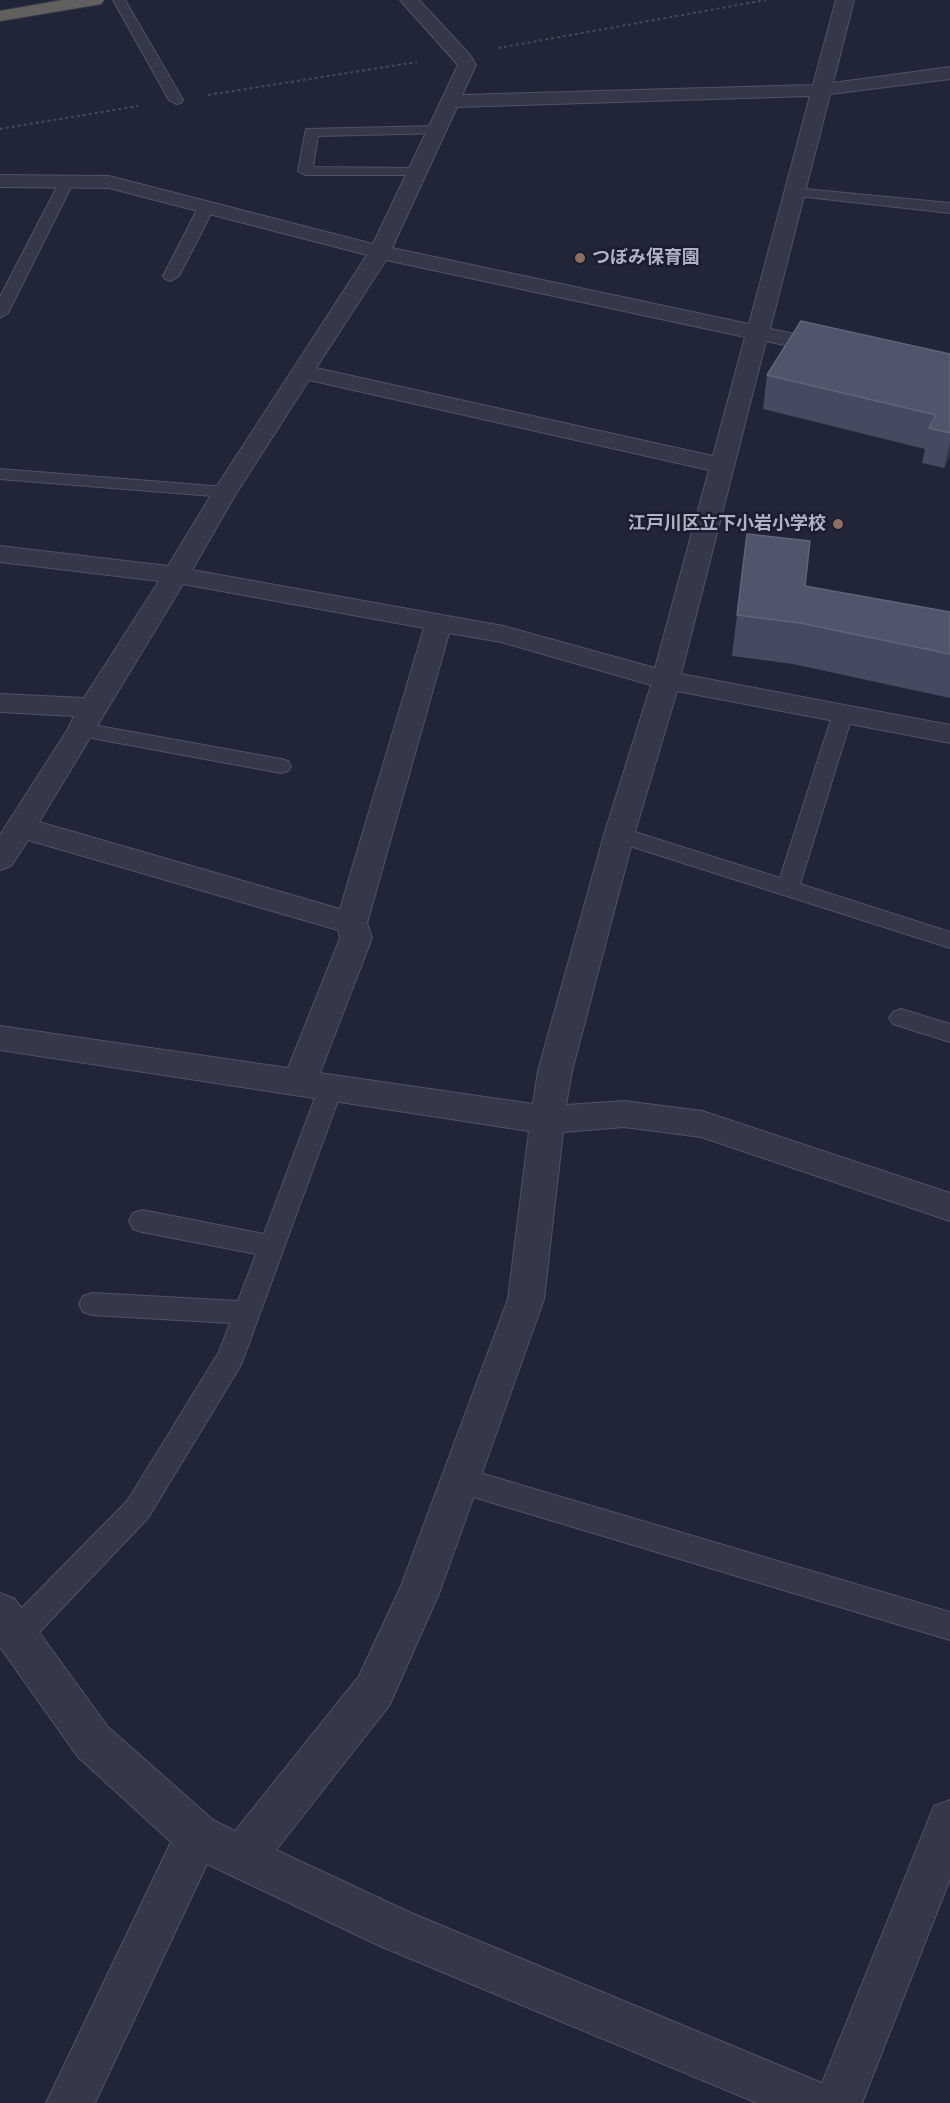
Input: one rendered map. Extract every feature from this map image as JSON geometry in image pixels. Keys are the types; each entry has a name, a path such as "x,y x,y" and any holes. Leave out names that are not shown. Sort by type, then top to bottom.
{"highway":[{"path":"0,16 95,0"}],"street":[{"path":"0,859 225,492 380,252 467,65 461,55 409,0"},
{"path":"242,1857 374,1691 420,1591 526,1299 546,1119 555,1071 620,835 666,680 845,0"},
{"path":"449,101 820,90 950,73"},
{"path":"0,181 109,182 380,252 860,355"},
{"path":"302,372 723,466"},
{"path":"0,554 176,575 503,633 666,680 950,734"},
{"path":"315,1085 356,938 351,923 439,622"},
{"path":"0,703 87,719"},
{"path":"20,827 351,923"},
{"path":"0,1038 546,1119 624,1114 702,1124 950,1207"},
{"path":"8,1624 93,1742 197,1836 396,1930 803,2098 808,2103"},
{"path":"838,2103 950,1822"},
{"path":"70,2103 197,1836"}],"lane":[{"path":"118,0 176,100"},
{"path":"418,172 305,171 311,132 438,130"},
{"path":"0,313 67,181"},
{"path":"794,192 950,208"},
{"path":"171,276 207,206"},
{"path":"0,474 225,492"},
{"path":"788,888 843,713"},
{"path":"87,719 281,766"},
{"path":"620,835 950,940"},
{"path":"902,1018 950,1033"},
{"path":"8,1624 138,1509 231,1357 272,1246 315,1085"},
{"path":"141,1221 272,1246"},
{"path":"92,1304 247,1313"},
{"path":"460,1480 950,1626"}],"path":[{"path":"0,129 461,55 766,0"}],"building":[{"path":"801,321 950,354 950,433 929,428 936,415 767,375"},
{"path":"747,534 810,541 805,586 950,612 950,654 800,623 737,615"}],"place":[{"name":"つぼみ保育園","path":"580,258"},
{"name":"江戸川区立下小岩小学校","path":"838,524"}]}
